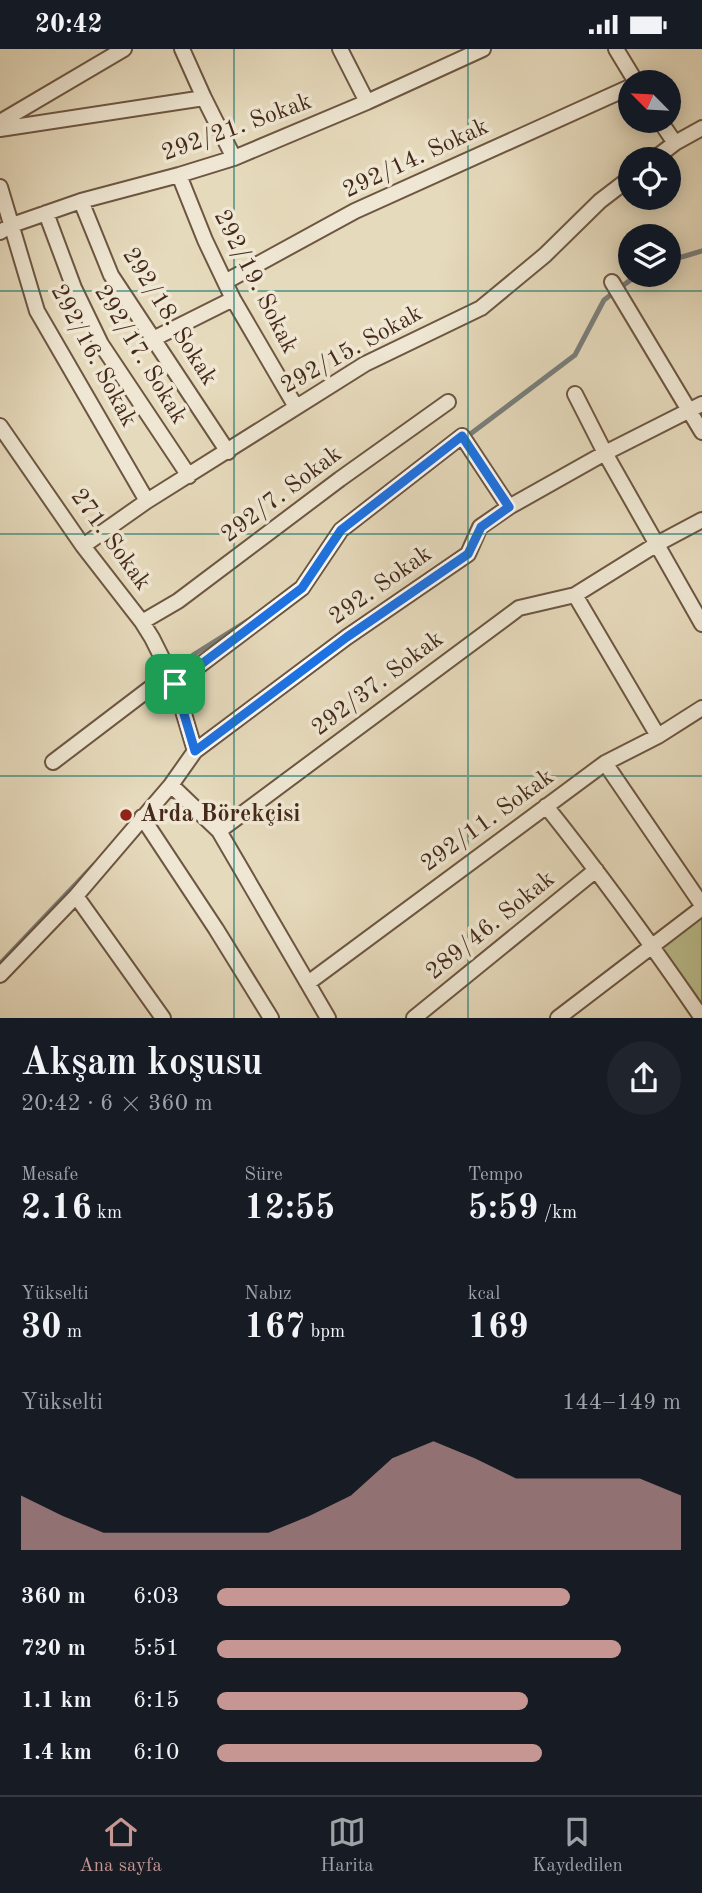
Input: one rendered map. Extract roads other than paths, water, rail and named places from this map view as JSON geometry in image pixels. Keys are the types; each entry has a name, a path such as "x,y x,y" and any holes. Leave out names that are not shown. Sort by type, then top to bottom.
{"street":[{"path":"0,122 123,49"},
{"path":"182,49 234,158"},
{"path":"340,49 367,103"},
{"name":"292/21. Sokak","path":"6,228 80,201 234,158 367,103 484,49"},
{"path":"616,49 629,70"},
{"name":"292/14. Sokak","path":"225,282 355,211 618,92"},
{"name":"292/21. Sokak","path":"0,129 204,98"},
{"path":"670,147 702,128"},
{"path":"668,133 675,143"},
{"name":"292/19. Sokak","path":"179,175 205,240 233,299 296,407"},
{"name":"292/16. Sokak","path":"0,187 6,228 37,311 147,502"},
{"name":"292/15. Sokak","path":"83,546 147,502 365,365 481,308 545,255 600,201 618,187"},
{"name":"292/18. Sokak","path":"80,201 111,275 228,452"},
{"name":"292/17. Sokak","path":"46,213 74,288 101,344 189,476"},
{"path":"612,282 696,407 702,432"},
{"path":"153,338 233,299"},
{"path":"575,394 605,453 702,624"},
{"name":"292/7. Sokak","path":"142,622 178,601 448,402"},
{"name":"292. Sokak","path":"0,975 76,896 171,785 195,751 347,637 468,554 481,527 509,507 605,453 696,407"},
{"name":"271. Sokak","path":"0,426 83,546 152,638 173,678 195,751"},
{"path":"53,762 302,588 341,530 462,436 509,507"},
{"name":"292/37. Sokak","path":"219,831 519,608 575,595 657,544 702,520"},
{"path":"575,595 658,736"},
{"name":"292/11. Sokak","path":"308,983 605,763 658,736 702,708"},
{"path":"558,1018 702,907 605,763"},
{"path":"171,785 219,831 328,1018"},
{"path":"546,806 652,945 702,1018"},
{"path":"142,817 271,1018"},
{"name":"289/46. Sokak","path":"414,1018 596,870"},
{"path":"76,896 163,1018"}],"waterway":[{"path":"681,257 702,251"},
{"path":"465,438 575,355 604,300 621,287"},
{"path":"193,655 252,618"},
{"path":"0,964 94,865"}],"place":[{"name":"Arda Börekçisi","path":"126,815"}]}
